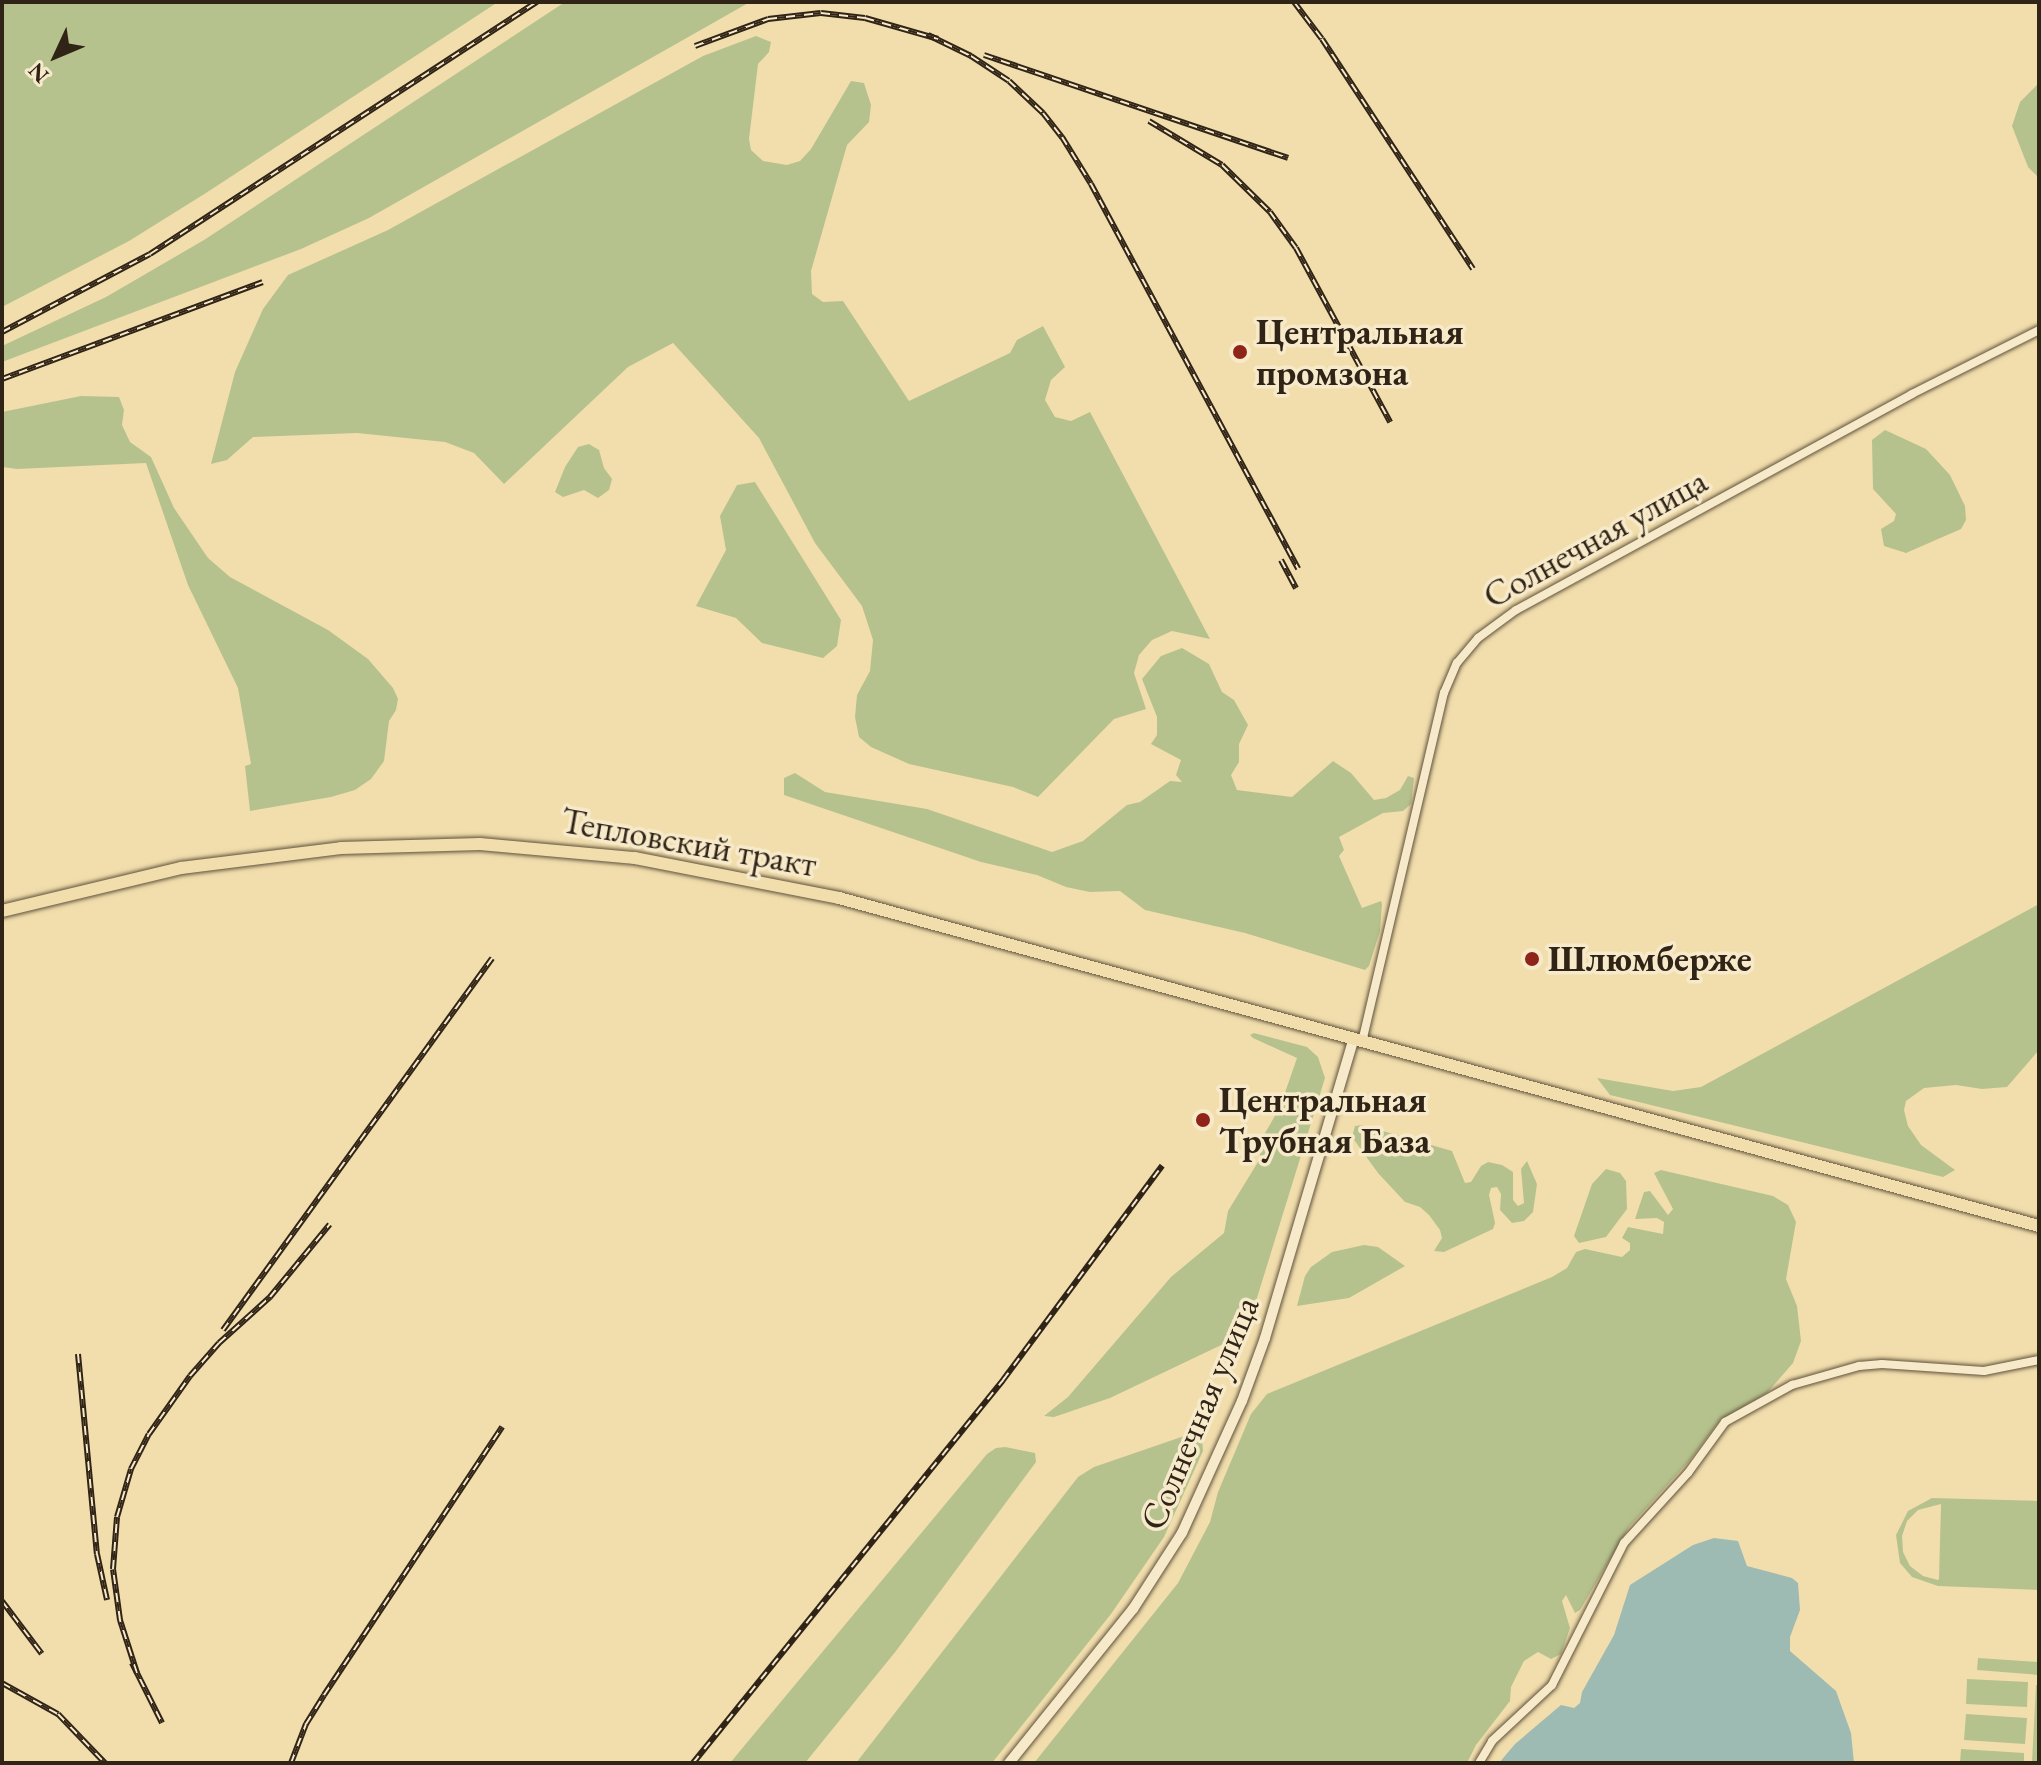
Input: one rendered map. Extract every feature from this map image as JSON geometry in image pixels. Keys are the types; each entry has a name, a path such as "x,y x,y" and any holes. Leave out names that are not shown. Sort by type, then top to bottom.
{"main road":[{"name":"Тепловский тракт","path":"2,911 132,878 263,856 425,844 570,849 715,872 839,898 2039,1226"}],"street":[{"name":"Солнечная улица","path":"1009,1763 1133,1609 1182,1533 1242,1401 1265,1338 1358,1041 1444,693 1457,663 1478,638 1516,610 2034,332"},
{"path":"1479,1763 1492,1741 1552,1685 1624,1543 1688,1473 1725,1422 1792,1385 1859,1366 1882,1364 1984,1371 2039,1360"}],"green space":[{"path":"2,2 498,2 129,241 2,307"},
{"path":"565,2 750,2 369,218 301,249 2,362 2,346 106,297 204,240"},
{"path":"756,36 771,42 769,52 758,64 749,139 751,150 763,161 787,165 800,161 811,149 851,81 864,83 871,105 869,122 847,145 811,271 812,294 823,302 843,301 909,401 1010,353 1017,340 1043,326 1065,367 1051,380 1045,400 1055,417 1071,421 1090,412 1210,639 1172,631 1152,640 1139,655 1134,673 1146,709 1114,719 1038,797 1013,787 909,764 871,747 859,737 855,717 857,695 870,671 873,640 862,606 815,543 759,438 673,343 628,367 504,484 474,453 445,442 357,433 253,437 227,460 211,464 235,372 263,309 288,275 388,230 703,56"},
{"path":"2039,83 2039,178 2028,167 2012,126 2020,102"},
{"path":"81,396 119,397 124,410 122,425 130,442 151,457 174,508 208,558 230,577 328,630 368,659 393,688 398,699 389,721 384,761 371,779 355,790 331,797 250,811 245,766 251,764 238,688 188,585 146,463 17,469 2,467 2,412"},
{"path":"1885,430 1926,449 1950,475 1965,506 1966,520 1961,529 1906,553 1884,546 1881,529 1894,521 1896,514 1873,489 1872,440"},
{"path":"589,444 599,450 604,468 612,479 609,490 598,498 584,490 563,497 555,492 565,467 578,447"},
{"path":"755,482 841,620 837,646 823,658 762,643 736,618 696,606 726,550 720,516 737,485"},
{"path":"1182,648 1209,664 1222,692 1234,700 1248,725 1239,744 1239,762 1231,775 1237,790 1292,797 1333,761 1351,773 1374,800 1386,798 1400,790 1408,776 1414,778 1411,804 1403,811 1383,813 1339,837 1344,850 1339,856 1362,908 1381,901 1382,904 1380,931 1365,970 1245,933 1145,910 1120,891 1090,892 1066,887 1037,875 981,862 784,795 784,778 795,773 825,792 927,809 1052,852 1083,841 1127,805 1140,802 1170,781 1182,782 1176,775 1181,760 1151,744 1157,735 1157,717 1142,679 1161,656"},
{"path":"2039,904 2039,1050 2007,1087 1982,1089 1956,1085 1924,1088 1906,1101 1904,1110 1908,1126 1921,1145 1955,1170 1943,1177 1610,1095 1597,1078 1673,1091 1701,1087"},
{"path":"1254,1033 1307,1047 1318,1057 1325,1078 1248,1327 1236,1338 1110,1398 1054,1417 1044,1416 1068,1397 1171,1277 1224,1233 1228,1211 1261,1157 1257,1147 1280,1107 1297,1058 1253,1038 1250,1035"},
{"path":"1362,1125 1452,1151 1465,1183 1471,1182 1481,1166 1488,1162 1502,1165 1513,1172 1513,1200 1518,1206 1524,1203 1521,1169 1527,1161 1537,1184 1533,1212 1524,1221 1512,1223 1500,1210 1501,1194 1497,1187 1491,1188 1493,1229 1444,1252 1434,1251 1442,1238 1440,1230 1429,1215 1420,1207 1405,1202 1378,1173 1352,1137 1355,1126"},
{"path":"1606,1169 1620,1173 1626,1181 1627,1209 1606,1237 1579,1243 1574,1236 1592,1184"},
{"path":"1661,1170 1773,1196 1788,1205 1796,1222 1786,1279 1797,1306 1801,1341 1793,1363 1767,1393 1720,1420 1690,1460 1629,1527 1580,1610 1575,1613 1566,1595 1562,1601 1570,1628 1561,1654 1551,1659 1538,1652 1524,1661 1511,1687 1510,1701 1476,1745 1467,1763 1034,1763 1178,1583 1210,1522 1218,1492 1251,1414 1267,1394 1552,1277 1567,1268 1576,1252 1585,1249 1622,1257 1630,1250 1630,1243 1622,1238 1628,1227 1663,1234 1664,1222 1657,1218 1635,1219 1644,1192 1650,1191 1668,1215 1673,1209 1654,1173"},
{"path":"1364,1245 1378,1247 1405,1266 1349,1298 1297,1306 1305,1276 1311,1267 1332,1252"},
{"path":"1193,1433 1202,1438 1203,1451 1164,1537 1111,1614 992,1763 856,1763 1078,1477 1094,1467"},
{"path":"1005,1447 1035,1453 1036,1462 896,1651 805,1763 730,1763 987,1454"},
{"path":"1932,1498 2039,1501 2039,1590 1938,1586 1912,1577 1900,1563 1896,1535 1908,1511","holes":["1941,1504 1939,1579 1923,1576 1910,1566 1903,1552 1902,1536 1907,1521 1918,1510"]},
{"path":"1978,1658 2039,1662 2039,1675 1977,1670"},
{"path":"1967,1679 2028,1682 2027,1707 1966,1704"},
{"path":"2036,1685 2039,1685 2039,1763 2032,1762"},
{"path":"1966,1714 2027,1718 2025,1744 1964,1740"},
{"path":"1961,1749 2024,1753 2024,1763 1960,1763"}],"water":[{"path":"1714,1538 1738,1541 1747,1566 1792,1578 1798,1583 1800,1610 1790,1637 1790,1651 1836,1691 1851,1733 1854,1763 1499,1763 1515,1744 1561,1705 1574,1708 1580,1703 1582,1692 1614,1635 1630,1585 1693,1545"}],"railway":[{"path":"2,332 150,254 537,2"},
{"path":"1294,2 1322,39 1473,269"},
{"path":"695,46 768,19 821,13 865,18 938,39"},
{"path":"928,35 971,56 1009,81 1043,113 1062,137 1091,184 1298,569"},
{"path":"984,55 1288,158"},
{"path":"1149,121 1222,165 1270,212 1296,248 1390,422"},
{"path":"2,379 263,282"},
{"path":"1281,560 1296,588"},
{"path":"223,1330 492,958"},
{"path":"693,1763 1003,1380 1162,1166"},
{"path":"137,1673 120,1620 113,1569 117,1517 131,1469 149,1434 190,1376 219,1343 270,1297 330,1224"},
{"path":"78,1354 97,1554 107,1600"},
{"path":"291,1763 306,1724 324,1695 502,1427"},
{"path":"2,1601 42,1654"},
{"path":"132,1663 162,1723"},
{"path":"2,1683 58,1714 105,1763"}],"place":[{"name":"Центральная промзона","path":"1240,352"},
{"name":"Шлюмберже","path":"1532,959"},
{"name":"Центральная Трубная База","path":"1203,1120"}]}
